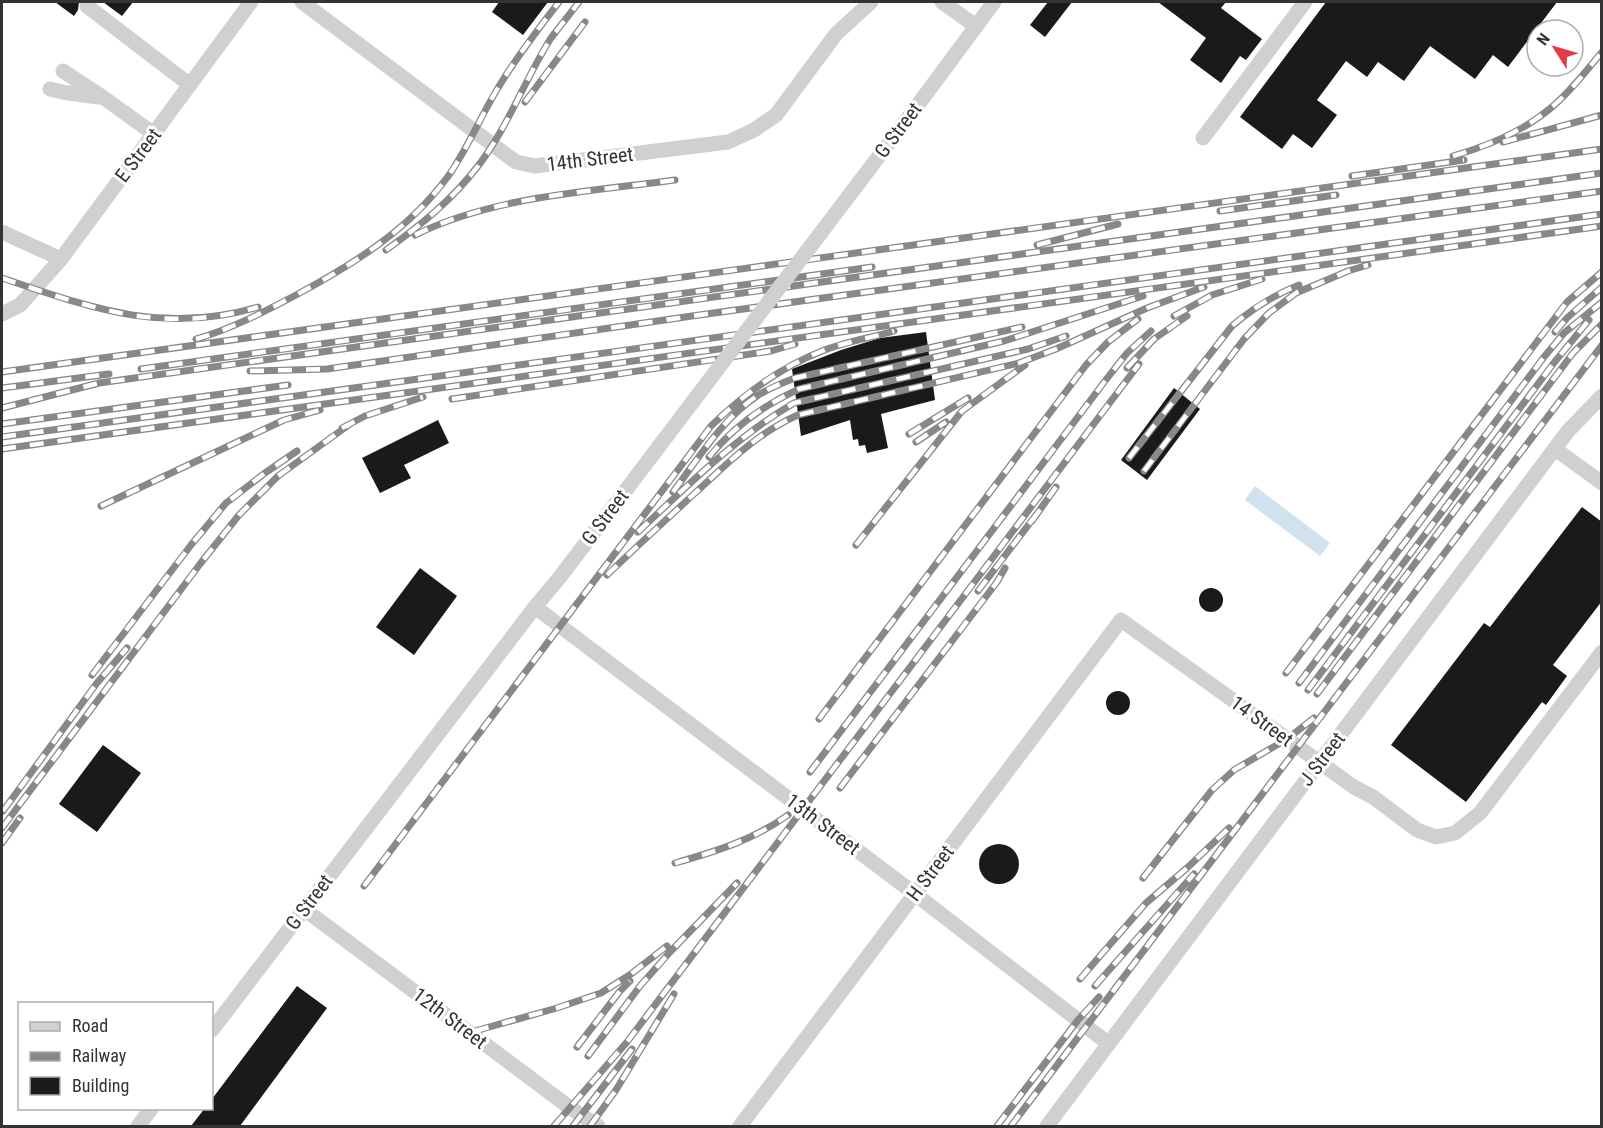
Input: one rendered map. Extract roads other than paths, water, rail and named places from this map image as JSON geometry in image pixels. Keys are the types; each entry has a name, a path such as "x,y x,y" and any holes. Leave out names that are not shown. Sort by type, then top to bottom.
{"lane":[{"name":"E Street","path":"2,314 20,305 61,259 251,2"},
{"name":"14th Street","path":"302,2 516,162 535,166 728,142 754,130 776,115 836,34 871,2"},
{"path":"942,2 976,26"},
{"name":"G Street","path":"213,1029 535,607 560,578 994,2"},
{"path":"1203,138 1305,2"},
{"path":"87,6 190,85"},
{"path":"63,71 154,134"},
{"path":"50,89 104,98"},
{"path":"2,232 61,259"},
{"name":"J Street","path":"1047,1126 1568,430 1602,396"},
{"path":"1555,449 1602,483"},
{"name":"13th Street","path":"535,607 915,894 1109,1044"},
{"name":"14 Street","path":"1121,620 1354,787 1373,797 1417,830 1436,837 1455,833 1480,813 1602,652"},
{"name":"H Street","path":"740,1126 1121,620"},
{"name":"12th Street","path":"304,909 569,1107 598,1126"},
{"path":"138,1126 150,1110"}],"water":[{"path":"1255,486 1330,543 1320,556 1245,500"}],"railway":[{"path":"196,339 247,320 318,283 360,258 399,229 434,194 449,175 508,73 559,2"},
{"path":"386,250 435,211 458,190 478,166 489,151 551,38 579,2"},
{"path":"525,102 585,22"},
{"path":"1453,156 1506,136 1530,123 1566,94 1602,52"},
{"path":"1503,142 1602,115"},
{"path":"2,372 1602,149"},
{"path":"1352,176 1464,160"},
{"path":"2,408 99,383 1602,173"},
{"path":"415,235 477,212 542,197 675,180"},
{"path":"250,371 327,369 692,316 1602,191"},
{"path":"1220,211 1336,195"},
{"path":"2,437 1602,214"},
{"path":"1037,245 1118,224"},
{"path":"2,449 1602,226"},
{"path":"1144,471 1244,339 1269,313 1296,293 1368,265"},
{"path":"141,369 872,267"},
{"path":"1286,673 1567,302 1602,272"},
{"path":"2,278 97,308 159,318 223,315 258,307"},
{"path":"1174,316 1212,295 1262,279"},
{"path":"1129,458 1232,326 1264,302 1299,285"},
{"path":"607,575 719,471 783,422 798,415 1019,363 1147,308 1204,287"},
{"path":"1555,332 1567,318 1602,287"},
{"path":"709,457 728,436 750,418 799,389 1004,341 1143,296"},
{"path":"1299,683 1544,357 1564,333 1602,302"},
{"path":"1127,368 1154,339 1187,316"},
{"path":"819,719 1086,365 1108,342 1138,319"},
{"path":"1308,690 1553,364 1589,320"},
{"path":"1317,694 1573,353 1602,324"},
{"path":"673,492 711,440 733,416 744,405 771,388 795,378 1022,327"},
{"path":"364,886 711,426 749,393 791,365 831,348 894,331"},
{"path":"810,772 1105,381 1127,353 1151,331"},
{"path":"638,532 732,447 794,403 1028,349 1066,336"},
{"path":"452,399 771,351 795,344"},
{"path":"1011,1126 1602,345"},
{"path":"554,1126 627,1042 1139,364"},
{"path":"856,545 962,411 1025,365"},
{"path":"2,388 109,374"},
{"path":"2,424 288,385"},
{"path":"342,428 365,416 423,397"},
{"path":"909,434 968,398"},
{"path":"101,506 284,420 320,410"},
{"path":"916,442 946,422"},
{"path":"2,828 239,515 278,476 350,424"},
{"path":"92,675 226,503 297,451"},
{"path":"1032,521 1056,487"},
{"path":"978,591 1036,515"},
{"path":"840,788 997,582 1005,568"},
{"path":"3,811 97,683 127,648"},
{"path":"1143,878 1212,790 1234,770 1287,739 1314,718"},
{"path":"675,863 748,838 788,815"},
{"path":"2,843 20,818"},
{"path":"1080,979 1146,903 1229,828"},
{"path":"1095,986 1194,874"},
{"path":"588,1056 640,986 737,883"},
{"path":"475,1031 601,993 631,974 667,946"},
{"path":"577,1047 630,981"},
{"path":"590,1126 616,1090 674,994"},
{"path":"997,1126 1078,1020 1099,997"},
{"path":"573,1126 632,1049"}]}
